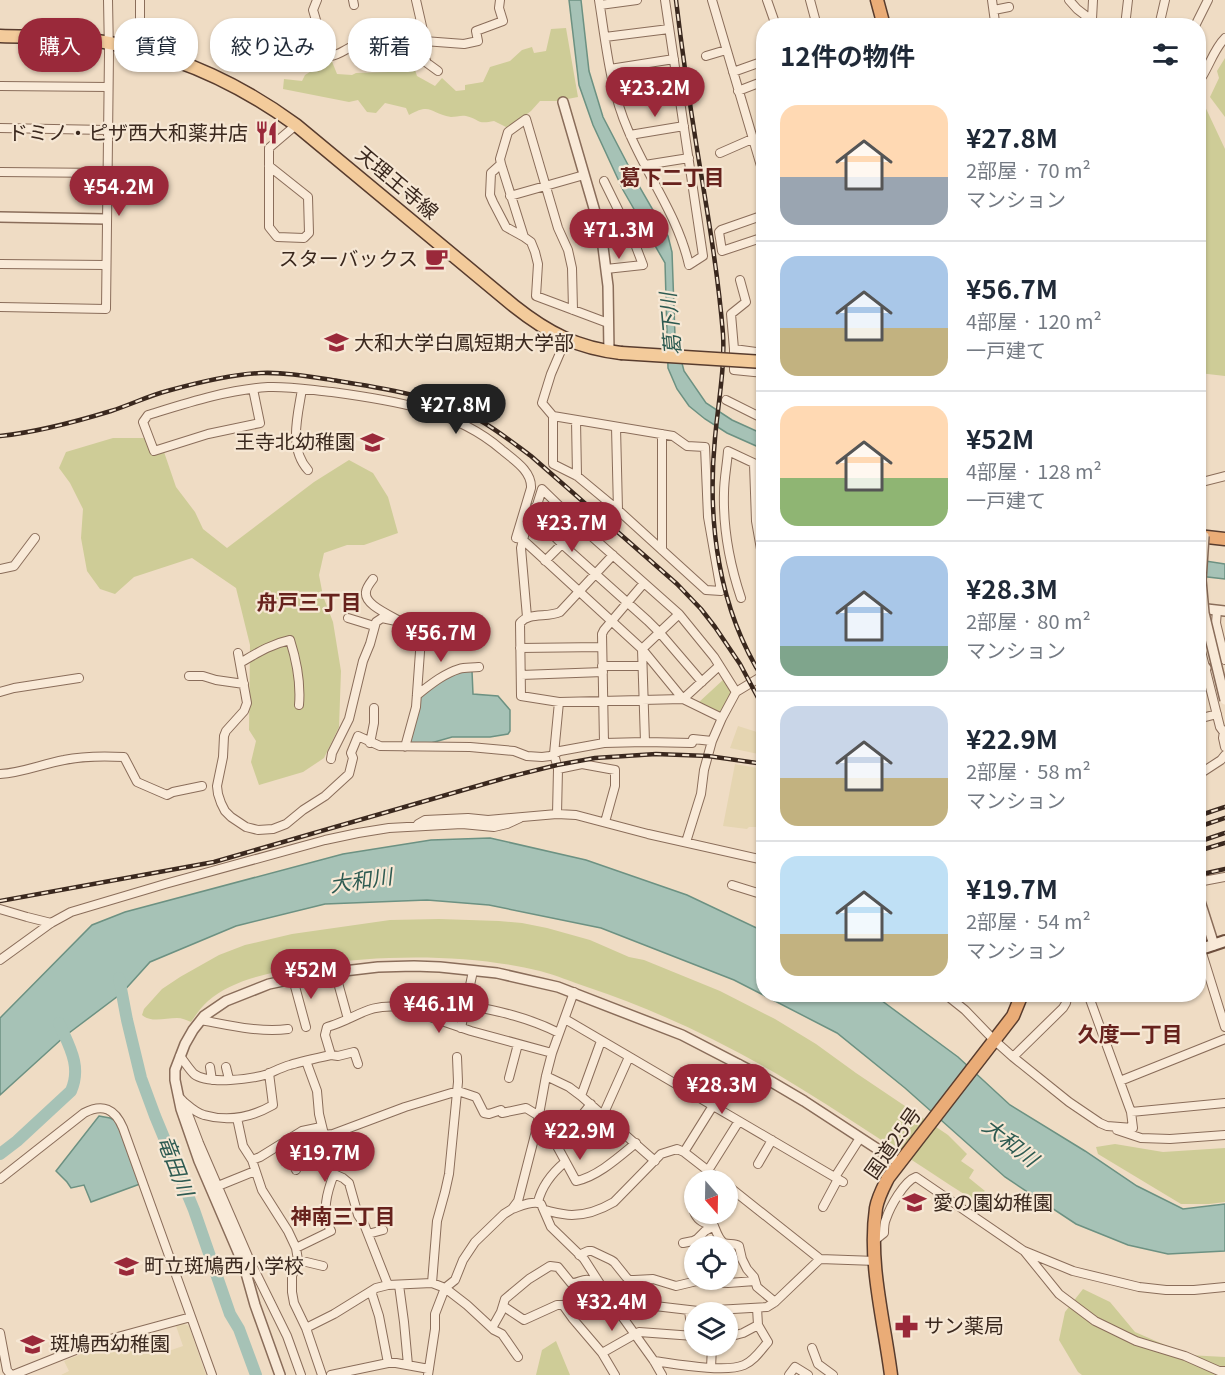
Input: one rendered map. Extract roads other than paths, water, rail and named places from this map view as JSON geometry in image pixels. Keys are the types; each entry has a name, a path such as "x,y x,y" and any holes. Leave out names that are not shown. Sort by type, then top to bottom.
{"highway":[{"path":"877,0 882,18"},
{"path":"1206,537 1225,539"},
{"name":"国道25号","path":"891,1375 877,1287 874,1240 876,1207 880,1194 899,1163 1013,1016 1019,1002"}],"main road":[{"name":"天理王寺線","path":"0,36 60,38 114,44"},
{"name":"天理王寺線","path":"198,69 263,102 296,124 542,327 590,348 615,353 756,356"},
{"path":"1206,948 1225,941"}],"street":[{"path":"0,307 106,309 108,0"},
{"path":"140,0 140,18"},
{"path":"317,0 313,10 327,53 332,56 348,49"},
{"path":"416,0 419,18"},
{"path":"432,42 464,44 478,41 476,31 503,21 499,8 500,0"},
{"path":"637,0 599,3 610,69 630,135 677,227 689,265 703,256 665,0"},
{"path":"712,0 756,151"},
{"path":"767,0 773,18"},
{"path":"810,0 815,18"},
{"path":"992,0 995,18"},
{"path":"1069,0 1090,18"},
{"path":"1092,18 1093,0"},
{"path":"1126,18 1128,0"},
{"path":"1161,18 1165,0"},
{"path":"1199,18 1209,0"},
{"path":"994,10 1009,7"},
{"path":"605,37 669,29"},
{"path":"1206,71 1217,46 1225,38"},
{"path":"706,56 726,50"},
{"path":"610,69 674,59"},
{"path":"733,72 756,64"},
{"path":"432,67 438,71"},
{"path":"738,91 756,84"},
{"path":"0,86 108,87"},
{"path":"618,101 679,92"},
{"path":"563,102 600,234 606,269 608,322 615,353"},
{"path":"524,237 500,159 508,132 526,119 558,228 568,250 572,268 573,310"},
{"path":"269,166 309,197 309,233 304,238 277,237 269,226 269,166 269,148 296,124"},
{"path":"630,135 684,126"},
{"path":"0,128 107,130"},
{"path":"720,153 752,139"},
{"path":"645,165 689,158"},
{"path":"501,164 491,173 490,195 506,227 531,242 536,252 538,264 536,296 608,322"},
{"path":"0,172 107,173"},
{"path":"510,196 584,176"},
{"path":"604,181 643,265 606,269"},
{"path":"0,218 106,219"},
{"path":"756,218 719,232 722,251 756,240"},
{"path":"0,264 106,265"},
{"path":"740,280 746,302 731,314 734,370 756,373"},
{"path":"553,416 553,464 577,476 618,510 705,590 721,591 708,517 705,447 687,446 673,436 553,416 542,403 566,339"},
{"path":"734,350 756,355"},
{"path":"253,389 260,423 208,434 154,451 143,422 148,416 208,397 253,389 280,387 341,393 410,406 467,426 482,435 524,470 530,478 531,488 516,538 522,539 642,648 683,699 722,718"},
{"path":"302,389 296,429 297,449 299,457 308,470"},
{"path":"726,400 756,415"},
{"path":"576,420 577,476"},
{"path":"616,428 618,510"},
{"path":"662,434 662,550"},
{"path":"741,598 731,562 724,508 728,451 754,464 756,521"},
{"path":"1206,481 1225,476"},
{"path":"527,617 521,555 522,539 530,512 537,505 543,489 580,526 679,614 709,650 736,692"},
{"path":"530,512 660,633 702,682"},
{"path":"545,561 580,526"},
{"path":"0,569 14,566 35,538"},
{"path":"613,555 560,612 548,616 527,617 520,623 521,696 559,702 683,699 719,666"},
{"path":"373,579 366,591 368,601 416,631 421,638 417,695 405,747"},
{"path":"604,743 602,633 644,583"},
{"path":"1206,609 1221,610 1216,623 1225,660"},
{"path":"642,648 679,614"},
{"path":"348,618 374,626"},
{"path":"331,759 349,719 374,626 382,618 403,622"},
{"path":"1206,621 1225,702"},
{"path":"240,663 272,645 290,640 300,680 299,705"},
{"path":"520,648 602,647"},
{"path":"642,648 645,742"},
{"path":"238,653 246,703 244,711 226,730 217,786 225,811 252,829 265,831 280,826 325,796 349,774 353,758 351,753 358,736 380,746 476,747 546,757 560,751 604,743 692,743 693,739 712,741"},
{"path":"520,675 642,666"},
{"path":"417,695 453,671 479,667"},
{"path":"189,676 203,676 244,684"},
{"path":"0,692 79,678"},
{"path":"686,842 701,794 704,770 712,741 736,692 756,680"},
{"path":"1206,681 1225,734"},
{"path":"557,814 558,769 554,754 559,702"},
{"path":"370,743 374,708"},
{"path":"1206,717 1217,714"},
{"path":"1225,723 1223,738 1225,747"},
{"path":"1206,770 1225,755"},
{"path":"0,774 13,773 62,760 124,757 137,782 166,795 202,786"},
{"path":"558,769 582,764 615,770 615,786 605,822"},
{"path":"0,960 51,922 82,908 325,840 373,830 462,824 494,827 519,818 557,814 576,815 756,858"},
{"path":"1206,881 1225,877"},
{"path":"732,885 756,892"},
{"path":"0,909 51,922"},
{"path":"1206,920 1214,945"},
{"path":"280,1375 244,1266 203,1171 175,1080 175,1070 180,1056 201,1020 226,1001 269,984 335,972 414,966 473,970 531,980 574,993 682,1035 804,1101 899,1163"},
{"path":"461,1028 473,970"},
{"path":"1206,971 1225,1027"},
{"path":"335,972 348,1019"},
{"path":"293,979 306,1027"},
{"path":"331,1375 388,1363 408,1365 429,1372 435,1314 445,1288 455,1280 467,1251 518,1201 552,1053 574,993"},
{"path":"440,1021 443,997"},
{"path":"957,1002 992,1043 1100,1123 1141,1138 1170,1139 1225,1135"},
{"path":"1013,1057 1063,1008 1066,1002"},
{"path":"1091,1002 1131,1112 1133,1128 1107,1126"},
{"path":"466,1005 540,1023 560,1034"},
{"path":"331,1055 325,1035 327,1027 365,1010 389,1006 400,1007 461,1028 552,1053"},
{"path":"565,1019 839,1179"},
{"path":"201,1020 229,1026 269,1030 288,1029"},
{"path":"1120,1081 1225,1039"},
{"path":"581,1095 601,1041"},
{"path":"509,1078 518,1044"},
{"path":"180,1056 194,1074 212,1080 269,1073 306,1061 354,1052 358,1064"},
{"path":"432,1282 437,1221 449,1174 458,1091 457,1057"},
{"path":"603,1115 629,1058"},
{"path":"296,1248 331,1231 326,1218 326,1206 327,1192 334,1174 322,1131 317,1091 306,1061"},
{"path":"684,1152 739,1064"},
{"path":"210,1066 212,1080"},
{"path":"226,1067 229,1079"},
{"path":"180,1099 204,1115 237,1118 263,1111 273,1105 269,1073"},
{"path":"546,1076 581,1095 655,1161"},
{"path":"252,1160 302,1131 322,1131 333,1134 405,1107 458,1091 476,1097 484,1113 489,1114 501,1110 502,1113 526,1108 539,1116"},
{"path":"180,1099 250,1261 287,1336 301,1375"},
{"path":"1131,1112 1225,1103"},
{"path":"591,1104 557,1146 576,1181 587,1179 636,1143"},
{"path":"0,1179 84,1113 101,1108 115,1114 120,1119 212,1375"},
{"path":"237,1118 243,1146 252,1160 262,1190 296,1248 298,1260 292,1276 294,1303 306,1328 322,1375"},
{"path":"709,1170 739,1121"},
{"path":"823,1207 860,1138"},
{"path":"758,1164 772,1140"},
{"path":"285,1141 296,1170"},
{"path":"544,1210 573,1215 606,1207 614,1202 661,1154 673,1149 684,1152 707,1170"},
{"path":"538,1202 544,1186 555,1171 566,1162"},
{"path":"218,1186 255,1171"},
{"path":"334,1174 349,1183 358,1215 364,1224 388,1285"},
{"path":"874,1240 884,1233 885,1220 897,1197 910,1179 916,1177 1024,1251 1073,1271 1139,1287 1166,1290 1225,1287"},
{"path":"738,1194 820,1260 876,1261"},
{"path":"512,1209 538,1202"},
{"path":"538,1202 551,1227 584,1259 662,1375"},
{"path":"708,1224 714,1226 722,1241 739,1246 742,1259 757,1287 776,1302"},
{"path":"683,1243 697,1239 714,1226"},
{"path":"368,1234 383,1230"},
{"path":"579,1255 592,1251 611,1260 629,1280 653,1279 676,1286 697,1281 728,1283 755,1281"},
{"path":"1024,1251 1059,1294 1095,1320 1136,1341 1185,1356 1219,1371 1225,1371"},
{"path":"298,1260 323,1266"},
{"path":"738,1309 767,1307 776,1302 820,1260"},
{"path":"492,1328 505,1299 529,1279 550,1266 558,1267 571,1283 589,1280 603,1300 684,1309"},
{"path":"306,1328 382,1286 432,1282 445,1288 502,1334 518,1357"},
{"path":"399,1285 408,1365"},
{"path":"371,1291 380,1316 388,1363"},
{"path":"503,1306 524,1320 557,1305 563,1305 602,1353 615,1375"},
{"path":"654,1361 711,1368 744,1365 753,1359 768,1342 758,1325 757,1308"},
{"path":"0,1333 8,1370 12,1375 88,1345 191,1317"},
{"path":"738,1334 758,1325"},
{"path":"602,1353 639,1332 684,1335"},
{"path":"812,1348 818,1365 834,1375 842,1375"},
{"path":"711,1368 712,1356"},
{"path":"789,1375 795,1367 808,1375"}],"water":[{"name":"葛下川","path":"569,0 581,0 589,71 603,117 668,236 672,252 675,336 684,371 706,403 732,420 756,431 756,446 727,433 705,419 689,406 677,389 668,368 665,263 623,190 593,125 579,85"},
{"path":"1206,561 1225,564 1225,579 1206,577"},
{"path":"460,671 472,671 473,694 498,696 510,710 508,734 490,737 452,737 431,743 410,744 419,696 439,681"},
{"name":"大和川","path":"490,838 586,860 687,895 756,928 756,991 734,980 601,928 489,905 427,900 325,904 236,926 150,962 122,993 65,1036 0,1095 0,1018 92,925 125,912 343,854 431,840"},
{"name":"大和川","path":"777,1002 883,1002 958,1057 1010,1105 1137,1186 1183,1209 1225,1204 1225,1251 1168,1254 1128,1245 1076,1224 1005,1177 905,1088 837,1033"},
{"path":"99,1116 118,1122 140,1184 91,1202 84,1185 71,1188 56,1171"}],"waterway":[{"name":"竜田川","path":"119,978 141,1078 194,1210 230,1314 239,1329 256,1375"},
{"path":"0,1154 71,1091 75,1065 59,1023"}],"railway":[{"path":"676,0 715,264 723,334 722,373 713,469 715,532 726,594 736,624 756,666"},
{"path":"0,436 70,423 167,391 214,379 250,374 290,374 357,384 414,395 451,407 486,424 531,456 677,584 715,627 740,664 756,694"},
{"path":"0,901 214,862 505,778 595,758 656,754 708,756 756,763"},
{"path":"1206,813 1225,807"},
{"path":"1206,824 1225,818"},
{"path":"1206,839 1225,833"},
{"path":"1206,849 1225,843"},
{"path":"1206,873 1225,869"}],"place":[{"name":"ドミノ・ピザ西大和薬井店","path":"266,133"},
{"name":"スターバックス","path":"436,259"},
{"name":"大和大学白鳳短期大学部","path":"336,343"},
{"name":"王寺北幼稚園","path":"373,442"},
{"name":"愛の園幼稚園","path":"915,1203"},
{"name":"町立斑鳩西小学校","path":"126,1266"},
{"name":"サン薬局","path":"906,1326"},
{"name":"斑鳩西幼稚園","path":"32,1344"}],"district":[{"name":"葛下二丁目","path":"672,178"},
{"name":"舟戸三丁目","path":"309,603"},
{"name":"久度一丁目","path":"1130,1035"},
{"name":"神南三丁目","path":"343,1217"}]}
